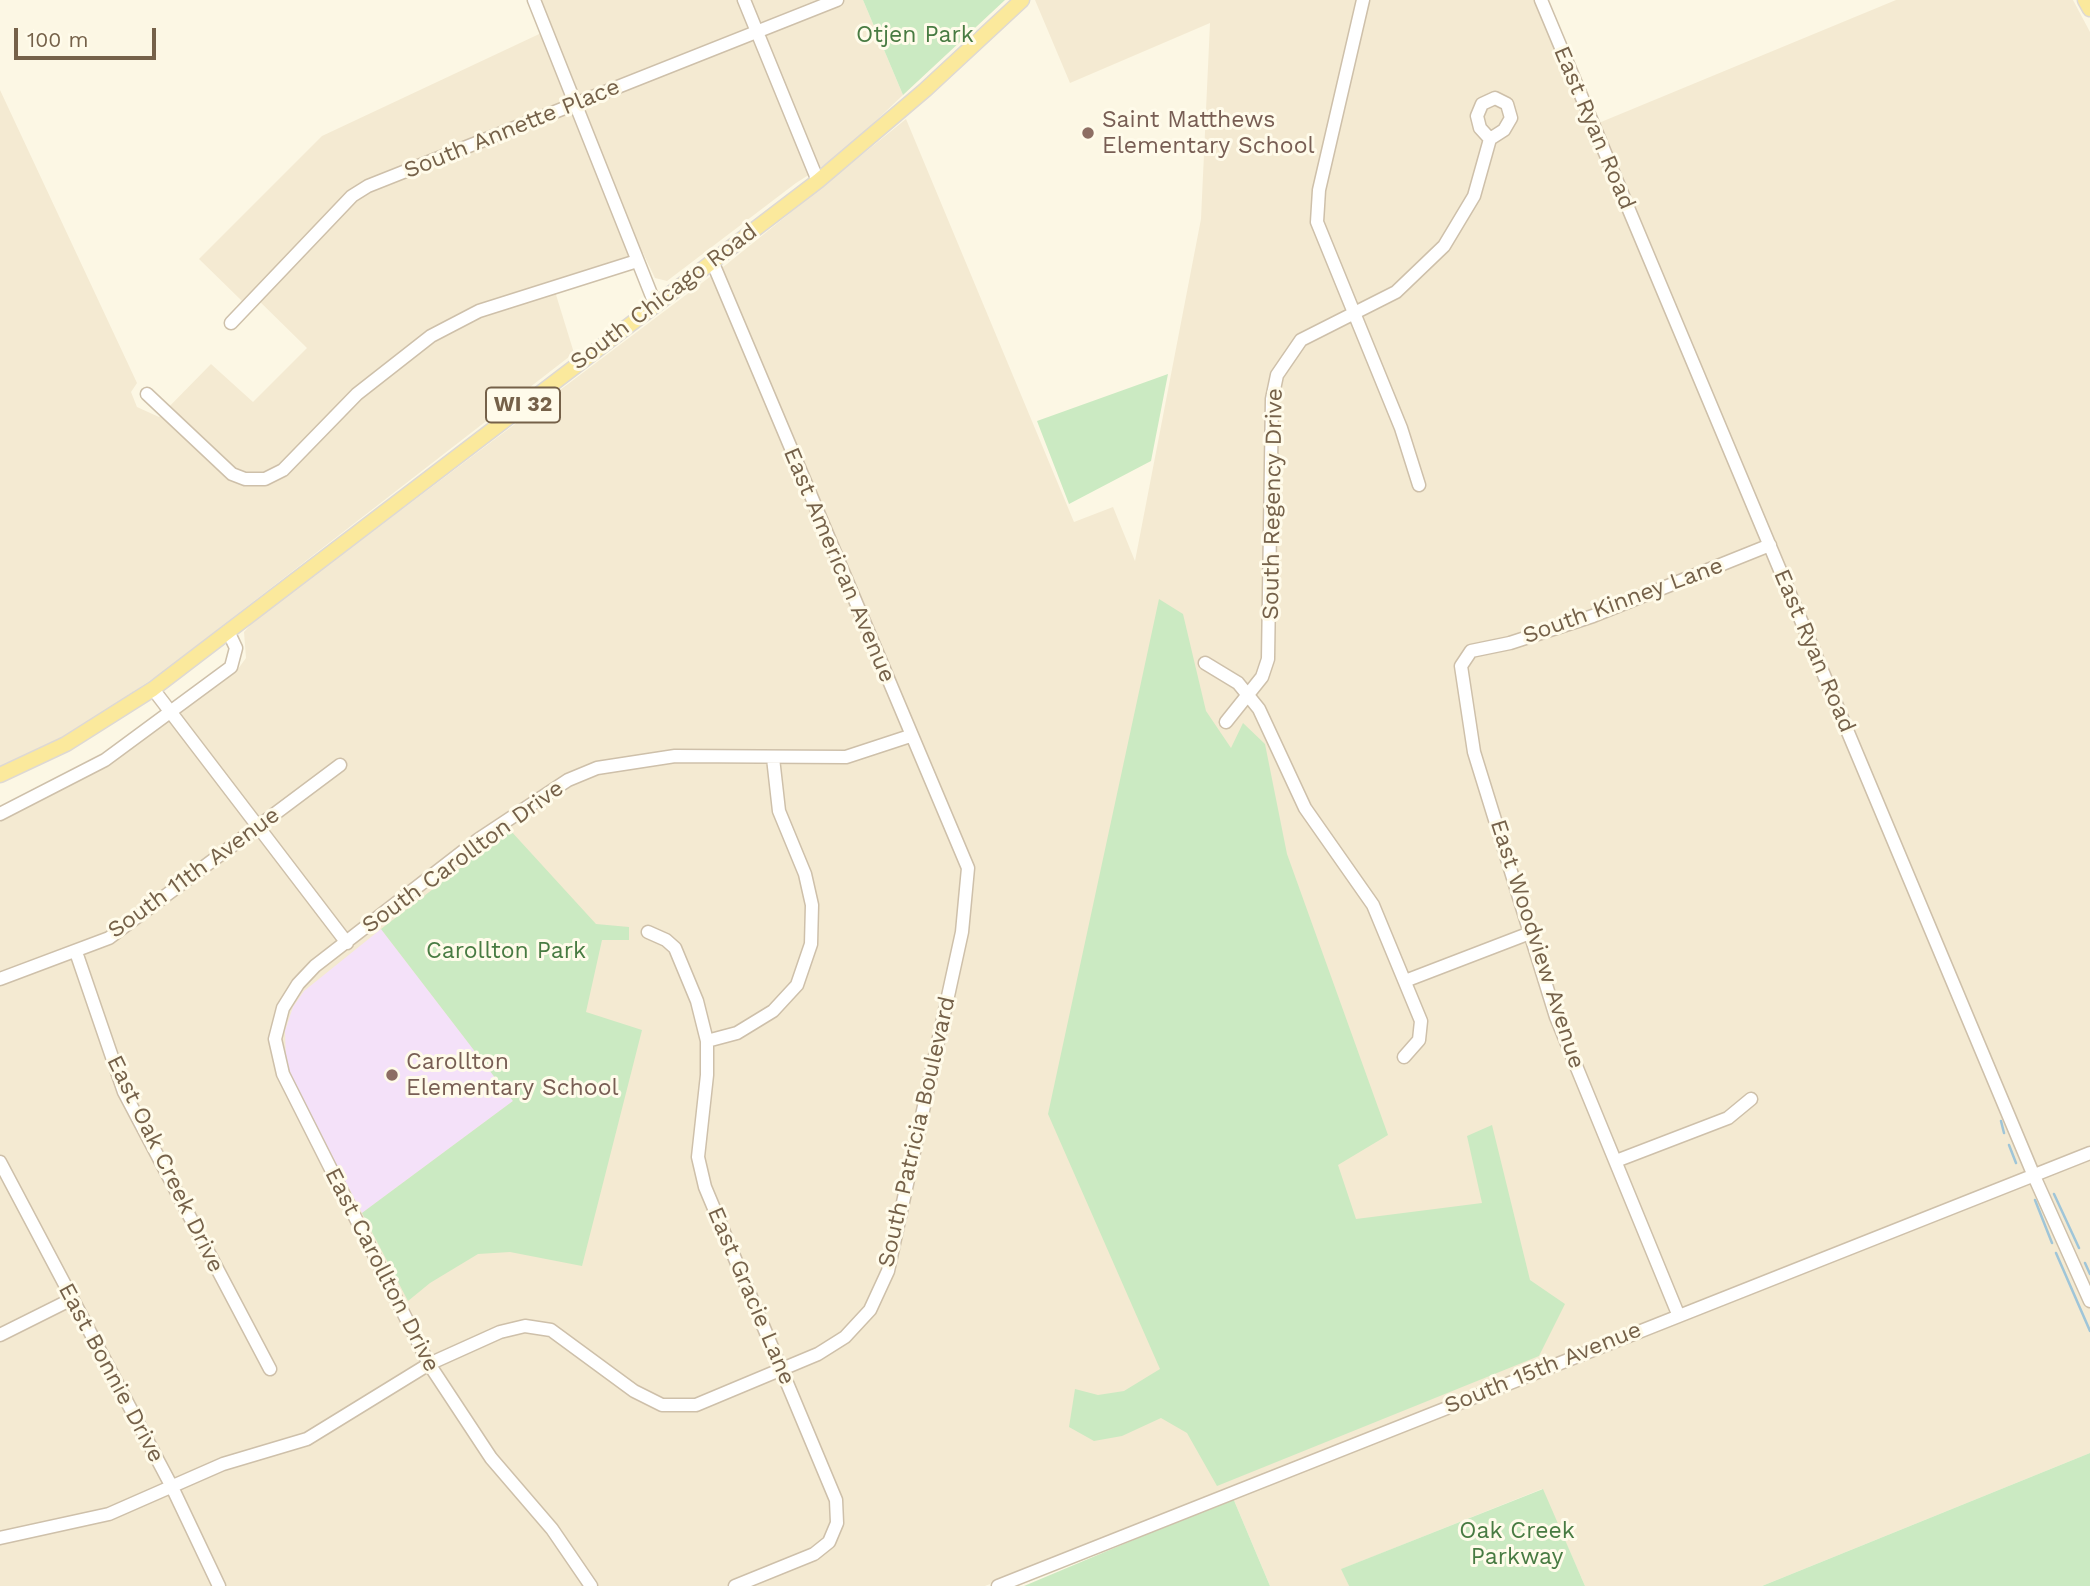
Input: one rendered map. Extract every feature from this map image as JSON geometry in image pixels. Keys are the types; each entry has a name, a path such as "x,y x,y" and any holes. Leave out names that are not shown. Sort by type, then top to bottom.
{"main road":[{"name":"South Chicago Road","path":"0,775 66,744 153,689 818,181 925,90 1022,0"},
{"path":"2085,0 2090,9"}],"street":[{"path":"534,0 655,304"},
{"path":"744,0 818,181"},
{"name":"South Annette Place","path":"231,323 352,196 368,186 838,0"},
{"path":"1363,0 1316,209 1321,237 1401,428 1419,485"},
{"name":"East Ryan Road","path":"1541,0 2034,1176 2090,1301"},
{"name":"South Regency Drive","path":"1226,722 1265,668 1270,638 1274,383 1282,364 1301,340 1380,303 1406,285 1444,246 1474,196 1490,139"},
{"path":"147,394 232,474 256,481 272,477 284,470 376,377 431,336 479,311 637,261"},
{"name":"East American Avenue","path":"712,261 910,736 968,868"},
{"name":"South Kinney Lane","path":"1475,650 1520,640 1593,616 1770,545"},
{"path":"0,814 105,760 231,667 236,648 228,631"},
{"name":"East Woodview Avenue","path":"1475,650 1465,655 1461,666 1468,728 1530,933 1556,1017 1678,1314"},
{"path":"1205,663 1230,676 1264,718 1310,818 1373,905 1422,1029 1419,1040 1404,1057"},
{"path":"153,689 347,943"},
{"name":"South Carollton Drive","path":"347,943 479,839 568,779 607,766 675,756 846,757 910,736"},
{"path":"706,1041 737,1033 773,1011 797,985 811,944 812,905 805,874 779,811 773,758"},
{"name":"South 11th Avenue","path":"0,979 109,938 340,765"},
{"name":"South Patricia Boulevard","path":"0,1538 109,1514 223,1464 307,1439 429,1364 500,1332 525,1326 551,1330 635,1391 662,1405 696,1405 818,1354 845,1337 870,1310 888,1271 962,932 968,868"},
{"name":"East Gracie Lane","path":"648,932 666,940 675,948 697,1001 706,1041 707,1075 698,1157 703,1177 836,1500 838,1523 829,1542 814,1554 735,1586"},
{"path":"1405,981 1530,933"},
{"name":"East Carollton Drive","path":"347,943 315,966 289,996 277,1023 277,1057 291,1093 429,1364 491,1458 552,1529 591,1586"},
{"name":"East Oak Creek Drive","path":"76,952 124,1092 270,1369"},
{"path":"1616,1161 1728,1118 1751,1099"},
{"name":"South 15th Avenue","path":"998,1586 1678,1314 2090,1153"},
{"name":"East Bonnie Drive","path":"0,1162 172,1487 219,1586"},
{"path":"0,1335 72,1299"}],"shaded area":[{"path":"541,0 863,0 903,95 840,155 796,183 667,281 655,278 643,253 553,285 574,353 160,674 57,742 0,771 0,90 137,383 131,392 137,407 159,417 211,364 253,402 307,348 251,293 242,301 199,259 322,136 552,28"},
{"path":"1035,0 1535,0 1589,127 1896,0 2073,0 2090,32 2090,1146 985,1586 0,1586 0,820 68,786 128,749 238,669 246,658 244,632 254,621 727,264 906,119 1074,522 1113,507 1135,561 1201,219 1210,23 1070,83"},
{"name":"Carollton Elementary School","path":"381,929 513,1101 362,1213 296,1087 286,1062 285,1031 293,1007 304,991"},
{"path":"2090,1157 2090,1453 1762,1586 1585,1586 1542,1489 1342,1569 1349,1586 1270,1586 1233,1498"}],"green space":[{"name":"Otjen Park","path":"863,0 1005,0 903,95"},
{"path":"1168,374 1151,461 1069,504 1037,421"},
{"path":"1159,599 1183,614 1206,711 1231,748 1243,723 1265,744 1287,854 1388,1135 1338,1165 1356,1219 1482,1203 1467,1136 1492,1125 1530,1280 1565,1304 1539,1356 1217,1486 1187,1433 1161,1418 1122,1436 1094,1441 1069,1427 1075,1389 1098,1395 1124,1391 1160,1369 1048,1114"},
{"name":"Carollton Park","path":"510,830 596,924 629,927 629,940 602,940 586,1012 642,1030 582,1266 510,1252 478,1254 430,1283 408,1301 362,1213 513,1101 381,929"},
{"path":"2090,1453 2090,1586 1762,1586"},
{"name":"Oak Creek Parkway","path":"1543,1489 1585,1586 1349,1586 1341,1569"},
{"path":"1233,1498 1270,1586 1024,1586"}],"waterway":[{"path":"2001,1121 2004,1133"},
{"path":"2009,1145 2016,1163"},
{"path":"2054,1194 2079,1248"},
{"path":"2035,1200 2052,1243"},
{"path":"2056,1253 2090,1331"},
{"path":"2085,1263 2090,1274"}],"place":[{"name":"Saint Matthews Elementary School","path":"1088,133"},
{"name":"Carollton Elementary School","path":"392,1075"}]}
